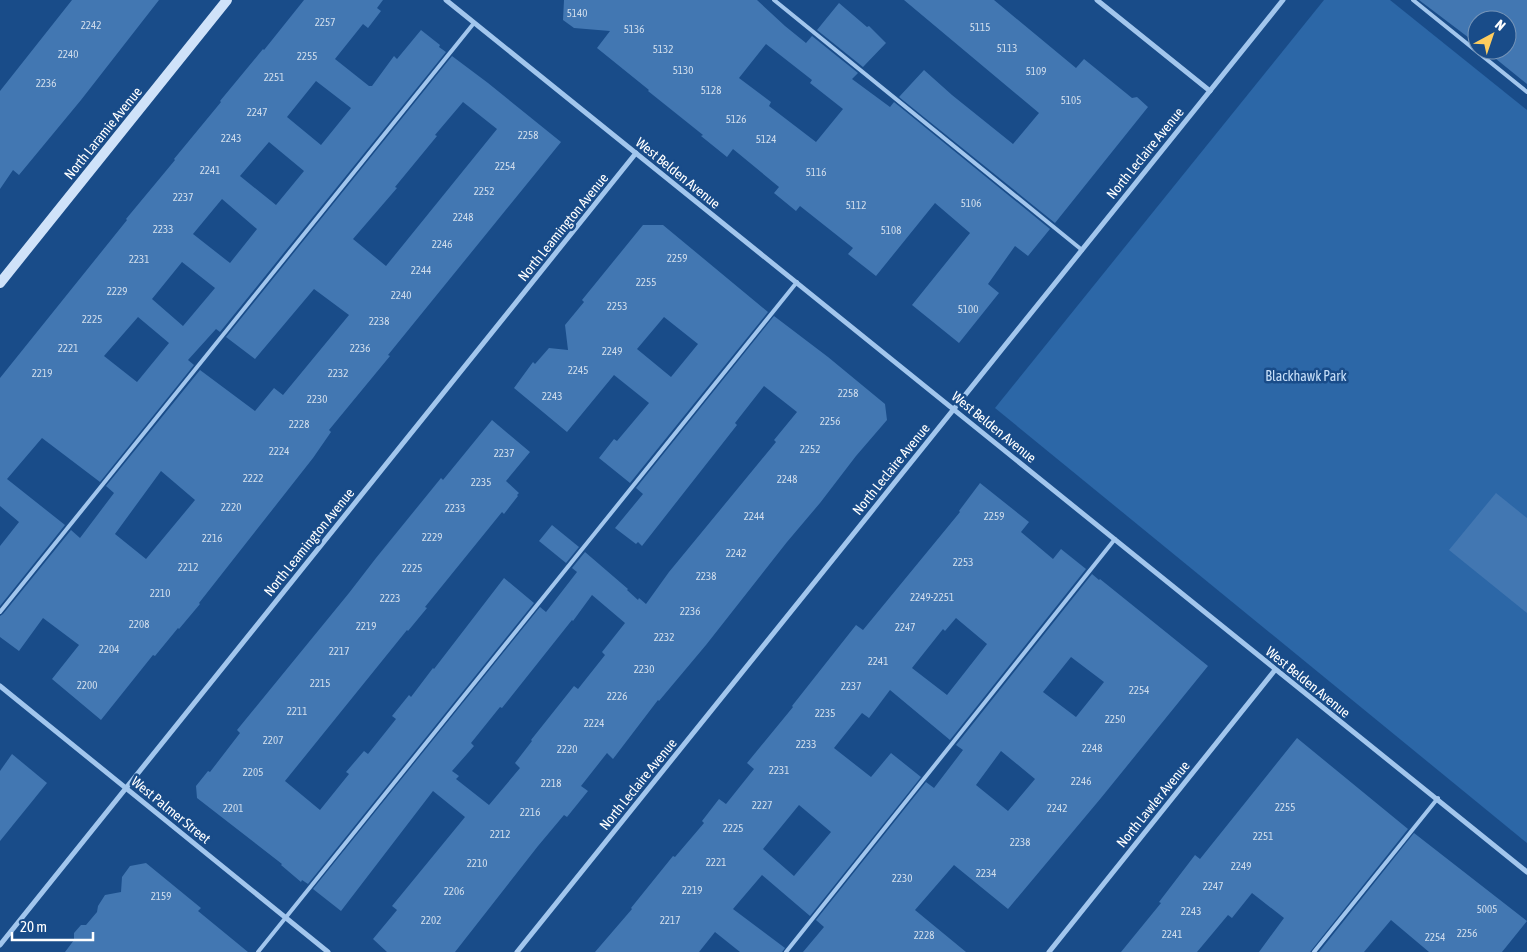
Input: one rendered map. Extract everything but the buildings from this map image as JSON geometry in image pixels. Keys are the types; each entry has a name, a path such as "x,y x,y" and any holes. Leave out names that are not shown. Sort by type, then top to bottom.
{"street":[{"name":"North Laramie Avenue","path":"0,283 227,0"},
{"name":"West Belden Avenue","path":"446,0 1275,670 1438,798 1527,872"},
{"path":"1097,0 1210,92"},
{"name":"North Leclaire Avenue","path":"517,952 1283,0"},
{"name":"North Leamington Avenue","path":"0,945 636,153"},
{"name":"North Lawler Avenue","path":"1049,952 1275,670"},
{"name":"West Palmer Street","path":"0,686 328,952"}],"lane":[{"path":"774,0 1082,250"},
{"path":"1413,0 1527,92"},
{"path":"0,612 474,23"},
{"path":"258,952 797,282"},
{"path":"786,952 1115,539"},
{"path":"1314,952 1438,798"}],"green space":[{"name":"Blackhawk Park","path":"1324,0 1390,0 1527,110 1527,843 995,408"}]}
